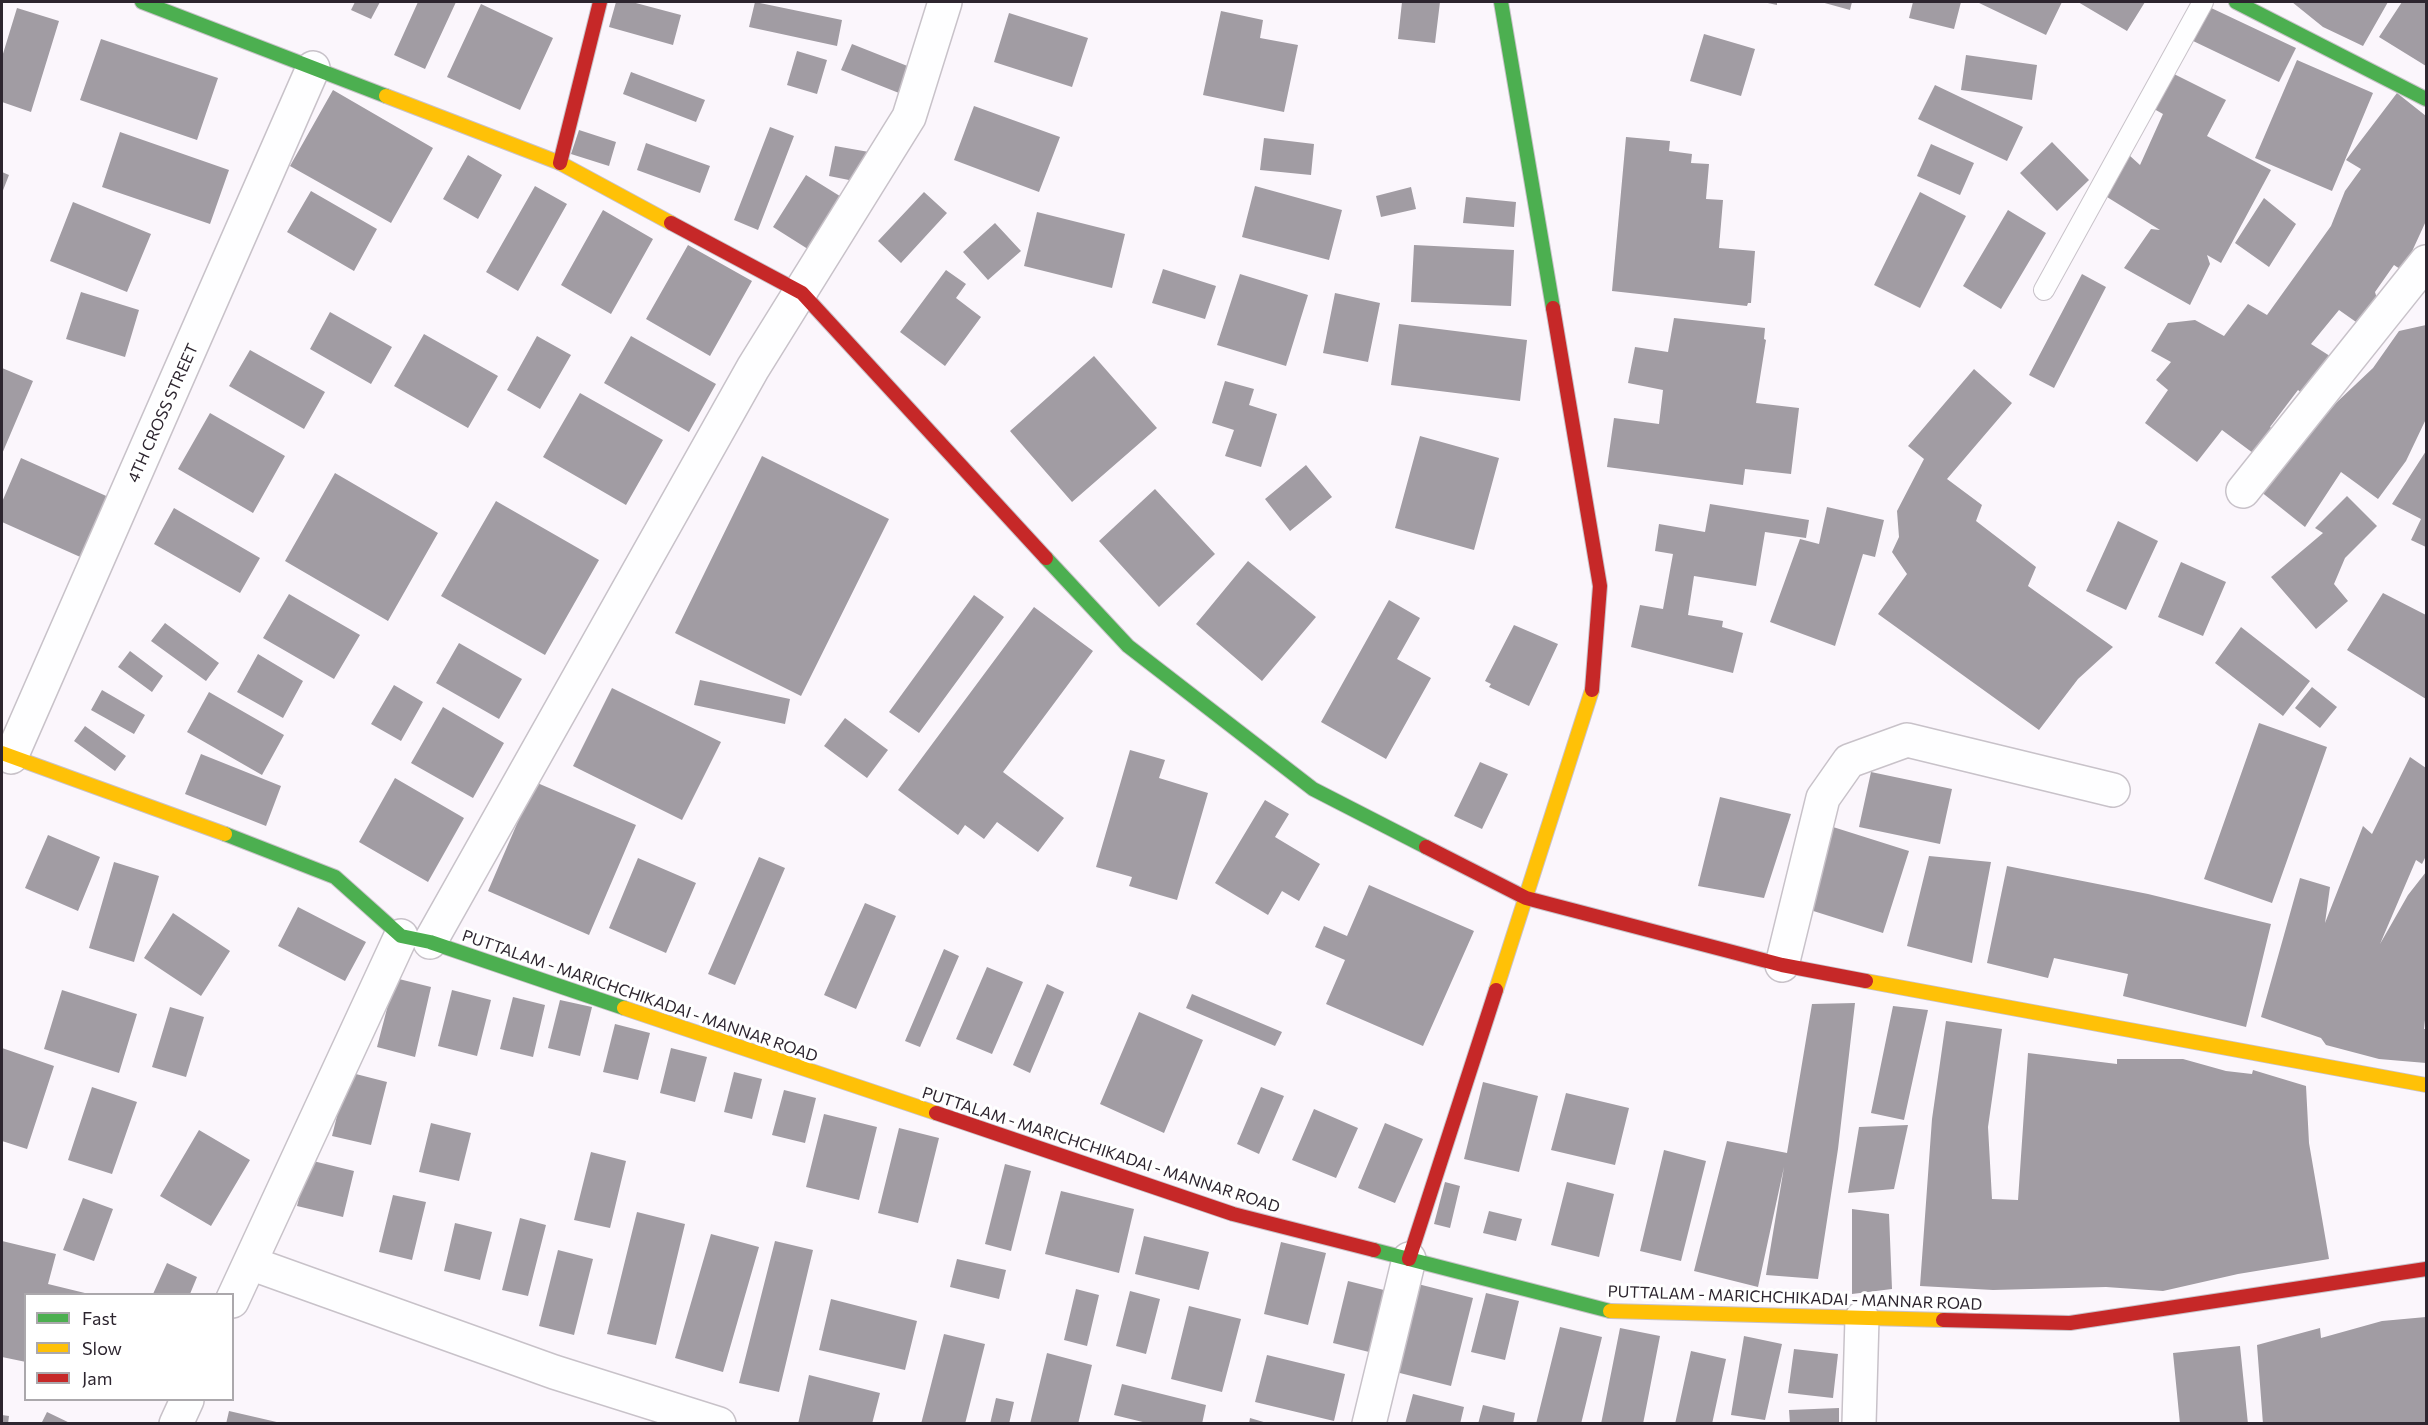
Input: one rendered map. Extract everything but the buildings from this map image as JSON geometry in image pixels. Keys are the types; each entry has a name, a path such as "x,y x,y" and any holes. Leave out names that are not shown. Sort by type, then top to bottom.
{"street":[{"path":"142,2 560,163 802,293 1128,646 1313,789 1526,898 1782,965 2427,1085"},
{"path":"560,163 600,2"},
{"path":"234,1297 416,939 753,368 802,293 909,117 945,2"},
{"path":"1369,1424 1409,1259 1592,694 1600,586 1502,2"},
{"path":"2236,2 2427,99"},
{"name":"4TH CROSS STREET","path":"6,755 313,68"},
{"path":"2243,491 2427,262"},
{"path":"1782,965 1823,798 1849,761 1907,740 2113,790"},
{"name":"PUTTALAM - MARICHCHIKADAI - MANNAR ROAD","path":"6,755 187,819 335,877 416,939 1233,1214 1613,1312 2070,1323 2427,1269"},
{"path":"250,1263 554,1372 719,1424"},
{"path":"1859,1424 1862,1318"},
{"path":"176,1424 187,1401"}],"lane":[{"path":"2044,290 2203,2"}],"traffic: fast":[{"path":"142,2 386,96"},
{"path":"1501,2 1553,308"},
{"path":"2236,2 2426,99"},
{"path":"1046,558 1128,646 1313,789 1426,847"},
{"path":"225,834 335,877 401,936 430,942 624,1008"},
{"path":"1374,1250 1610,1311"}],"traffic: slow":[{"path":"386,96 560,163 671,223"},
{"path":"1496,990 1592,690"},
{"path":"2,753 225,834"},
{"path":"1866,981 2426,1085"},
{"path":"624,1008 936,1113"},
{"path":"1610,1311 1943,1320"}],"traffic: jam":[{"path":"560,163 600,2"},
{"path":"671,223 802,293 1046,558"},
{"path":"1553,308 1600,586 1592,690"},
{"path":"1426,847 1526,898 1782,965 1866,981"},
{"path":"1409,1259 1496,990"},
{"path":"936,1113 1233,1214 1374,1250"},
{"path":"1943,1320 2070,1323 2426,1269"}]}
